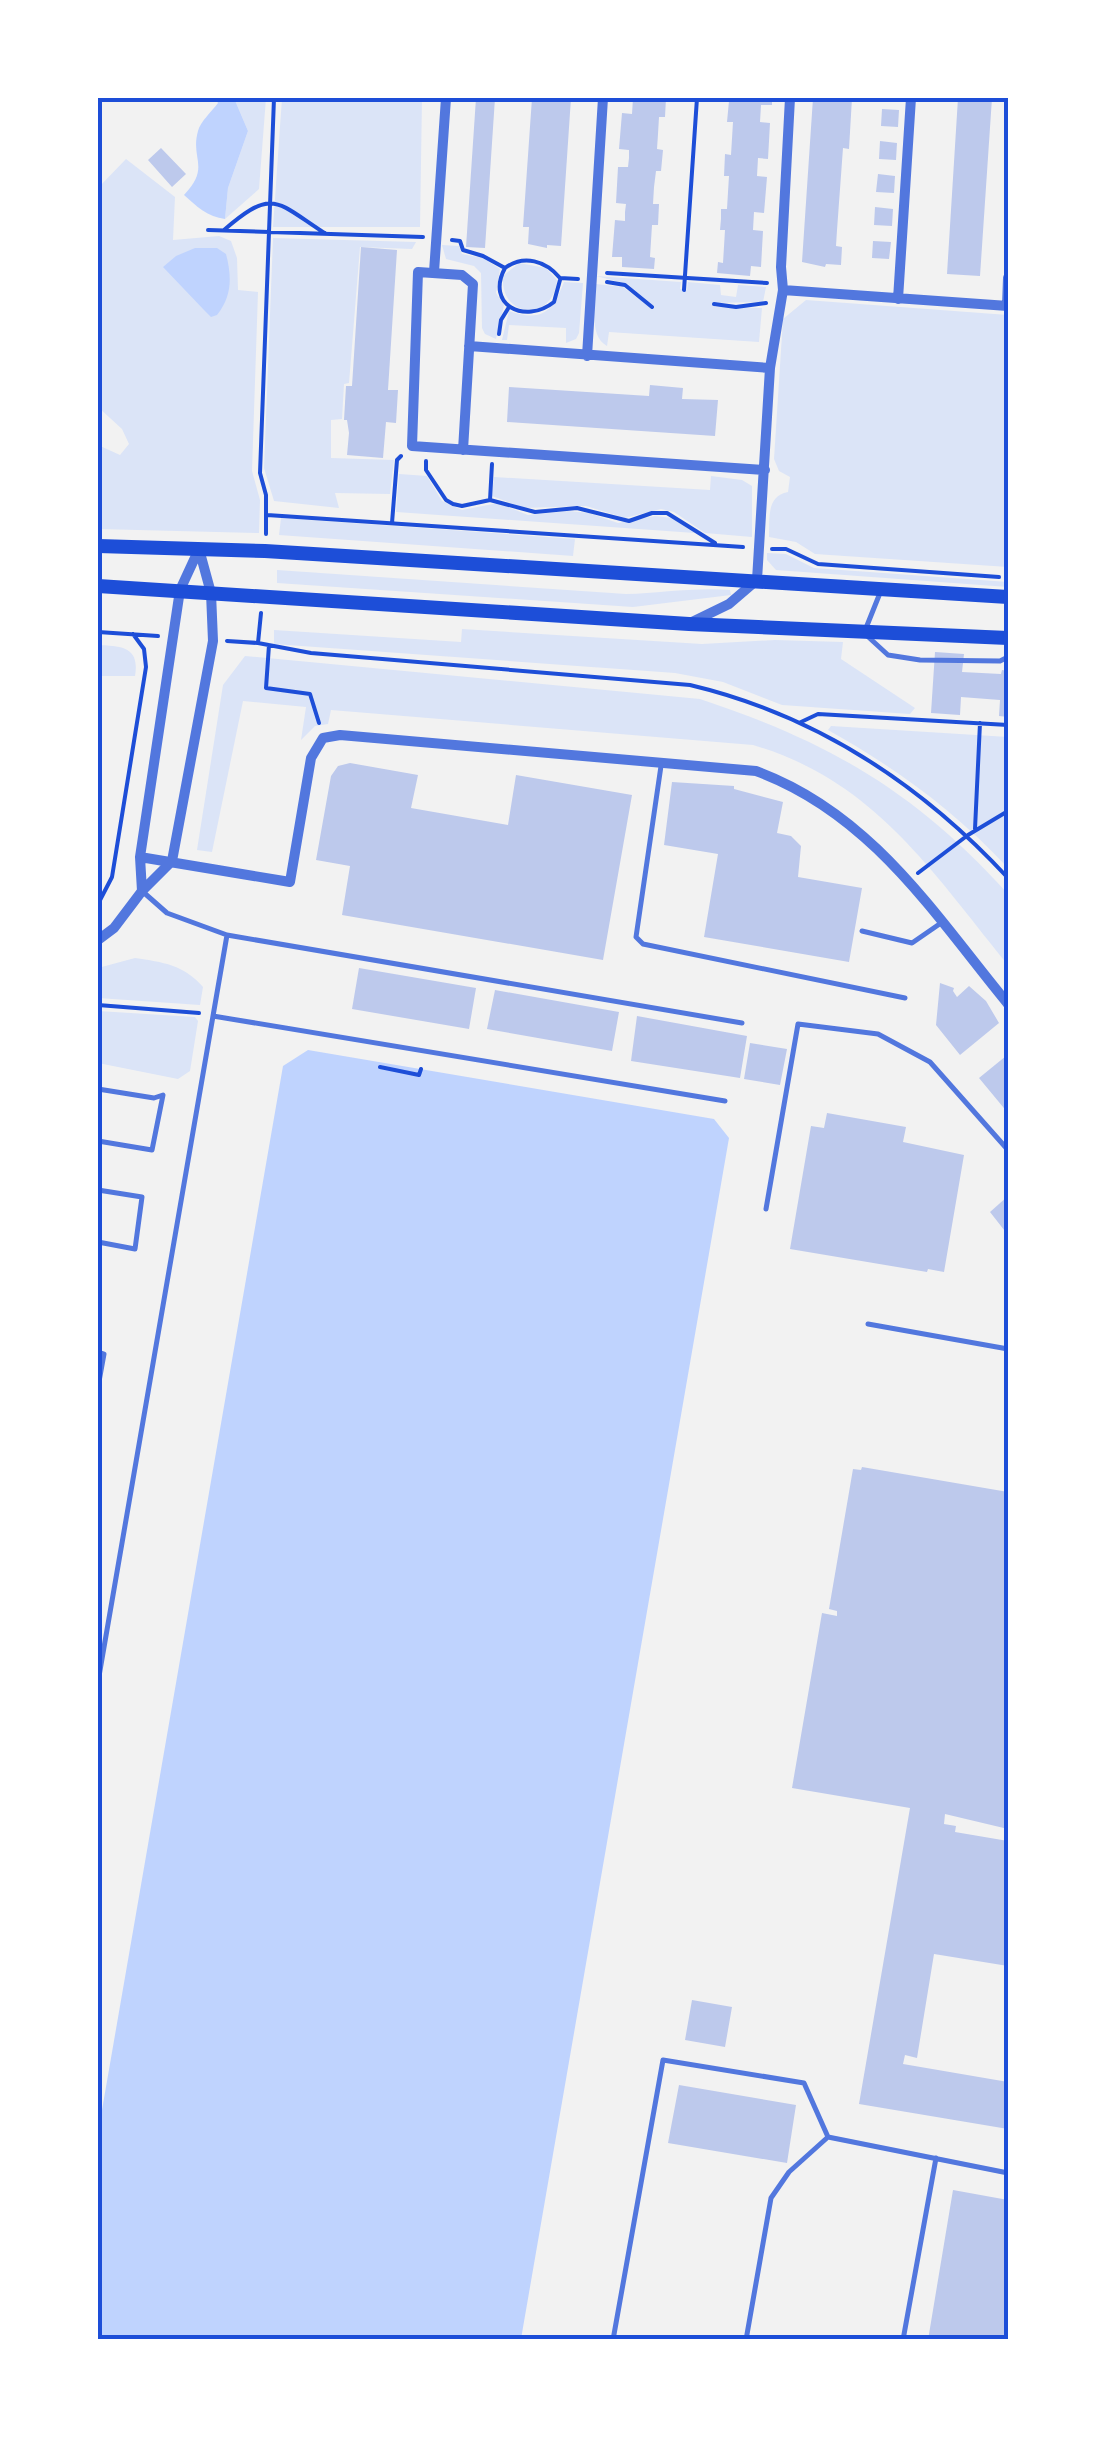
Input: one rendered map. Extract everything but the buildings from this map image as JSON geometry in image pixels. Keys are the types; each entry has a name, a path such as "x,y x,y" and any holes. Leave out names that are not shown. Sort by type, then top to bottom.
{"main road":[{"path":"98,546 1008,597"},
{"path":"98,586 689,624 1008,638"}],"street":[{"path":"434,272 446,98"},
{"path":"587,356 603,98"},
{"path":"689,624 729,604 757,580 770,368 782,292 790,98"},
{"path":"898,299 912,98"},
{"path":"462,450 473,284 462,275 418,272 412,446 426,448 764,470"},
{"path":"782,292 1008,306 1008,278"},
{"path":"470,346 770,368"},
{"path":"142,891 140,857 180,590 199,549"},
{"path":"98,940 114,928 142,891 172,861 213,641 211,594 199,549"},
{"path":"140,857 290,882 310,758 323,738 340,735 756,771 797,788 846,821 882,852 1008,1004"}],"lane":[{"path":"881,590 864,633 888,655 920,660 1000,661 1008,657"},
{"path":"662,763 636,937 643,944 905,998"},
{"path":"142,891 167,913 226,935 742,1024"},
{"path":"862,931 912,942 941,922"},
{"path":"98,1682 226,935"},
{"path":"214,1016 725,1101"},
{"path":"766,1209 798,1024 878,1034 930,1062 1008,1150"},
{"path":"98,1089 154,1098 163,1095 152,1150 98,1141"},
{"path":"98,1190 142,1198 136,1249 98,1242"},
{"path":"868,1324 1008,1349"},
{"path":"98,1352 104,1354 98,1387"},
{"path":"613,2340 663,2060 804,2083 828,2137"},
{"path":"828,2137 1008,2173"},
{"path":"746,2340 772,2198 789,2172 828,2137"},
{"path":"904,2340 936,2158"}],"path":[{"path":"274,98 260,473 267,514 786,550 818,564 1008,578"},
{"path":"684,290 697,98"},
{"path":"223,230 260,202 269,202 281,205 326,234"},
{"path":"208,230 460,241 463,250 506,268"},
{"path":"514,262 537,262 551,267 560,278 558,294 546,309 522,312 509,306 500,285 506,268 514,262"},
{"path":"592,275 625,285 652,306"},
{"path":"560,278 685,278 782,292"},
{"path":"714,304 736,307 782,292"},
{"path":"498,349 501,320 509,306"},
{"path":"392,523 397,460 412,446"},
{"path":"426,448 426,470 446,500 462,506 490,500 524,511 577,508 629,521 652,513 667,514 719,545"},
{"path":"490,500 493,452"},
{"path":"98,632 174,638"},
{"path":"98,904 112,877 146,668 144,650 133,634"},
{"path":"213,641 269,645 311,654 690,685 741,697 801,722 870,759 926,798 1008,878"},
{"path":"269,645 266,688 310,694 323,738"},
{"path":"801,722 818,714 1008,725"},
{"path":"975,831 980,724"},
{"path":"907,882 968,835 1008,811"},
{"path":"98,1005 214,1016"},
{"path":"380,1067 419,1074 420,1069"}],"shaded area":[{"path":"234,98 266,98 259,189 225,219 228,188 248,131"},
{"path":"282,98 422,98 420,227 273,227"},
{"path":"126,159 175,197 173,240 219,236 231,241 237,258 238,290 258,292 252,471 260,500 259,533 98,529 98,445 120,455 129,444 122,429 98,407 98,188"},
{"path":"273,238 416,242 412,249 360,247 349,383 344,384 342,419 331,420 331,458 394,460 390,494 335,493 339,508 274,501 264,468"},
{"path":"442,245 459,246 462,254 483,258 500,269 496,293 504,305 496,339 482,328 481,273 474,266 446,259"},
{"path":"519,263 546,268 557,280 553,294 537,309 518,308 504,290 503,276"},
{"path":"596,276 681,282 680,289 687,290 688,282 720,285 721,295 736,297 738,285 766,287 763,302 713,303 715,307 762,308 759,342 609,332 607,346 595,327 596,284 623,287 651,308 628,284"},
{"path":"564,282 583,283 576,339 566,343 566,328 509,325 507,340 502,340 509,311 530,315 545,312"},
{"path":"806,300 1008,315 1008,567 815,554 796,542 769,537 773,503 788,492 790,477 779,471 774,459 783,319"},
{"path":"399,474 427,476 442,501 462,510 498,503 528,515 568,511 618,523 655,516 672,518 695,533 396,512"},
{"path":"711,476 742,480 752,486 752,537 705,533 674,512 661,509 625,518 586,506 524,508 492,496 494,477 710,490"},
{"path":"281,518 575,539 573,556 279,535"},
{"path":"767,553 786,554 814,568 1008,582 1008,587 776,570 767,560"},
{"path":"277,570 626,594 717,589 730,590 731,595 633,607 277,583"},
{"path":"462,629 702,644 843,642 841,659 915,708 910,714 782,705 723,682 675,673 274,644 274,630 461,642"},
{"path":"98,645 122,648 132,654 135,676 98,676"},
{"path":"245,656 700,699 790,733 868,774 904,799 974,858 1008,894 1008,965 926,864 867,806 796,761 753,745 331,710 328,724 315,726 301,740 306,707 243,701 212,852 197,850 223,685"},
{"path":"831,726 1008,737 1008,868 946,809 901,775 828,730"},
{"path":"135,958 164,963 188,974 203,987 200,1005 98,998 98,968"},
{"path":"98,1011 195,1017 198,1021 190,1071 178,1079 98,1063"}],"water":[{"path":"215,98 234,98 248,131 228,188 225,219 208,213 184,195 198,170 198,131 218,103"},
{"path":"195,248 217,248 226,254 228,293 222,308 211,317 163,267"},
{"path":"308,1050 714,1119 729,1138 521,2339 98,2340 98,2133 283,1066"}]}
